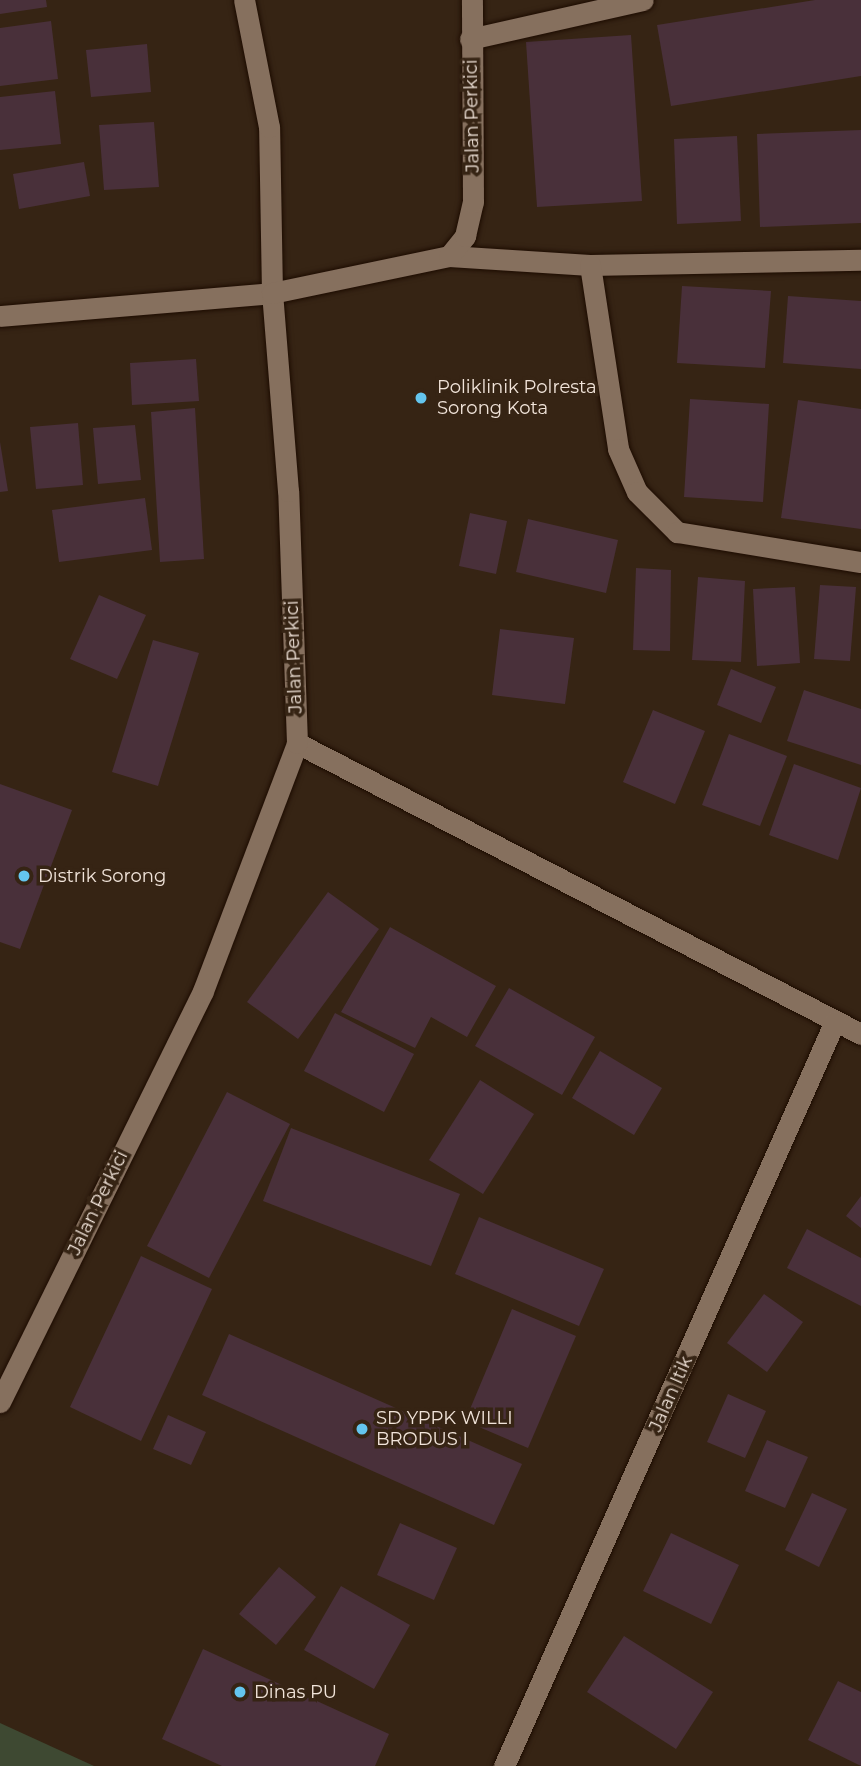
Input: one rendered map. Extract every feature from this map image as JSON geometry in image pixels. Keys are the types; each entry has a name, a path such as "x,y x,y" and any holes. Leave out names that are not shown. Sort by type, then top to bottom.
{"street":[{"name":"Jalan Perkici","path":"0,1402 203,991 297,743 288,491 272,293 269,127 244,0"},
{"name":"Jalan Perkici","path":"449,256 465,236 473,202 470,39 472,0"},
{"path":"470,39 643,0"},
{"path":"0,316 272,293 449,256 590,265 861,260"},
{"path":"590,265 618,449 636,492 677,532 861,562"},
{"path":"297,743 861,1034"},
{"name":"Jalan Itik","path":"503,1766 835,1021"}],"green space":[{"path":"0,1723 94,1766 0,1766"}],"building":[{"path":"0,0 46,0 47,7 0,14"},
{"path":"815,0 861,0 861,76 671,106 657,25"},
{"path":"51,21 58,79 0,86 0,28"},
{"path":"631,35 642,201 537,207 526,42"},
{"path":"147,44 151,92 91,97 86,50"},
{"path":"55,91 61,144 0,150 0,97"},
{"path":"154,122 159,187 104,190 99,125"},
{"path":"861,130 861,223 760,227 757,134"},
{"path":"737,136 741,221 677,224 674,139"},
{"path":"84,162 90,196 19,209 13,174"},
{"path":"682,286 771,291 765,368 677,363"},
{"path":"788,296 861,301 861,369 783,363"},
{"path":"196,359 199,401 132,405 130,363"},
{"path":"690,399 769,404 763,502 684,497"},
{"path":"798,400 861,409 861,529 781,518"},
{"path":"195,408 204,559 160,562 151,412"},
{"path":"78,423 83,485 36,489 30,427"},
{"path":"135,425 141,480 98,484 93,428"},
{"path":"0,442 8,491 0,492"},
{"path":"145,498 152,550 59,562 52,510"},
{"path":"470,513 507,521 496,574 459,566"},
{"path":"528,519 618,540 606,593 516,572"},
{"path":"636,568 671,570 670,651 633,650"},
{"path":"698,577 745,581 741,662 692,660"},
{"path":"820,585 856,587 850,661 814,659"},
{"path":"795,587 800,663 757,666 753,589"},
{"path":"99,595 146,615 117,679 70,659"},
{"path":"500,629 574,638 565,704 492,695"},
{"path":"153,640 199,653 158,786 112,772"},
{"path":"731,669 776,687 761,723 717,705"},
{"path":"804,690 861,709 861,765 787,741"},
{"path":"653,710 705,731 675,804 623,782"},
{"path":"729,734 787,756 760,826 702,805"},
{"path":"794,764 861,788 838,860 769,835"},
{"name":"Distrik Sorong","path":"0,784 72,810 20,949 0,942"},
{"path":"328,892 379,929 298,1039 247,1002"},
{"path":"390,927 496,986 467,1037 431,1017 415,1048 341,1012"},
{"path":"509,988 595,1037 562,1095 475,1046"},
{"path":"335,1013 414,1054 384,1112 304,1071"},
{"path":"600,1051 662,1088 634,1135 572,1098"},
{"path":"480,1080 534,1114 483,1194 429,1160"},
{"path":"227,1092 290,1124 209,1278 147,1246"},
{"path":"291,1128 460,1194 431,1266 263,1201"},
{"path":"861,1196 861,1228 846,1216"},
{"path":"479,1217 604,1269 579,1326 455,1274"},
{"path":"807,1229 861,1258 861,1306 787,1268"},
{"path":"141,1256 212,1289 141,1441 70,1407"},
{"path":"764,1294 803,1322 767,1372 727,1343"},
{"name":"SD YPPK WILLI BRODUS I","path":"512,1309 576,1336 528,1448 465,1421"},
{"name":"SD YPPK WILLI BRODUS I","path":"229,1334 522,1464 494,1525 202,1395"},
{"path":"728,1394 766,1411 745,1458 707,1442"},
{"path":"168,1415 206,1432 191,1465 153,1449"},
{"path":"767,1440 808,1457 785,1508 745,1491"},
{"path":"812,1493 847,1509 819,1567 785,1550"},
{"path":"400,1523 457,1548 434,1600 377,1575"},
{"path":"671,1533 739,1565 711,1624 643,1591"},
{"path":"279,1567 316,1597 276,1645 239,1614"},
{"path":"341,1586 410,1625 374,1689 304,1650"},
{"path":"624,1636 713,1692 676,1749 587,1692"},
{"name":"Dinas PU","path":"203,1649 389,1734 375,1766 222,1766 162,1739"},
{"path":"838,1681 861,1692 861,1766 808,1740"}],"place":[{"name":"Poliklinik Polresta Sorong Kota","path":"421,398"},
{"name":"Distrik Sorong","path":"24,876"},
{"name":"SD YPPK WILLI BRODUS I","path":"362,1429"},
{"name":"Dinas PU","path":"240,1692"}]}
